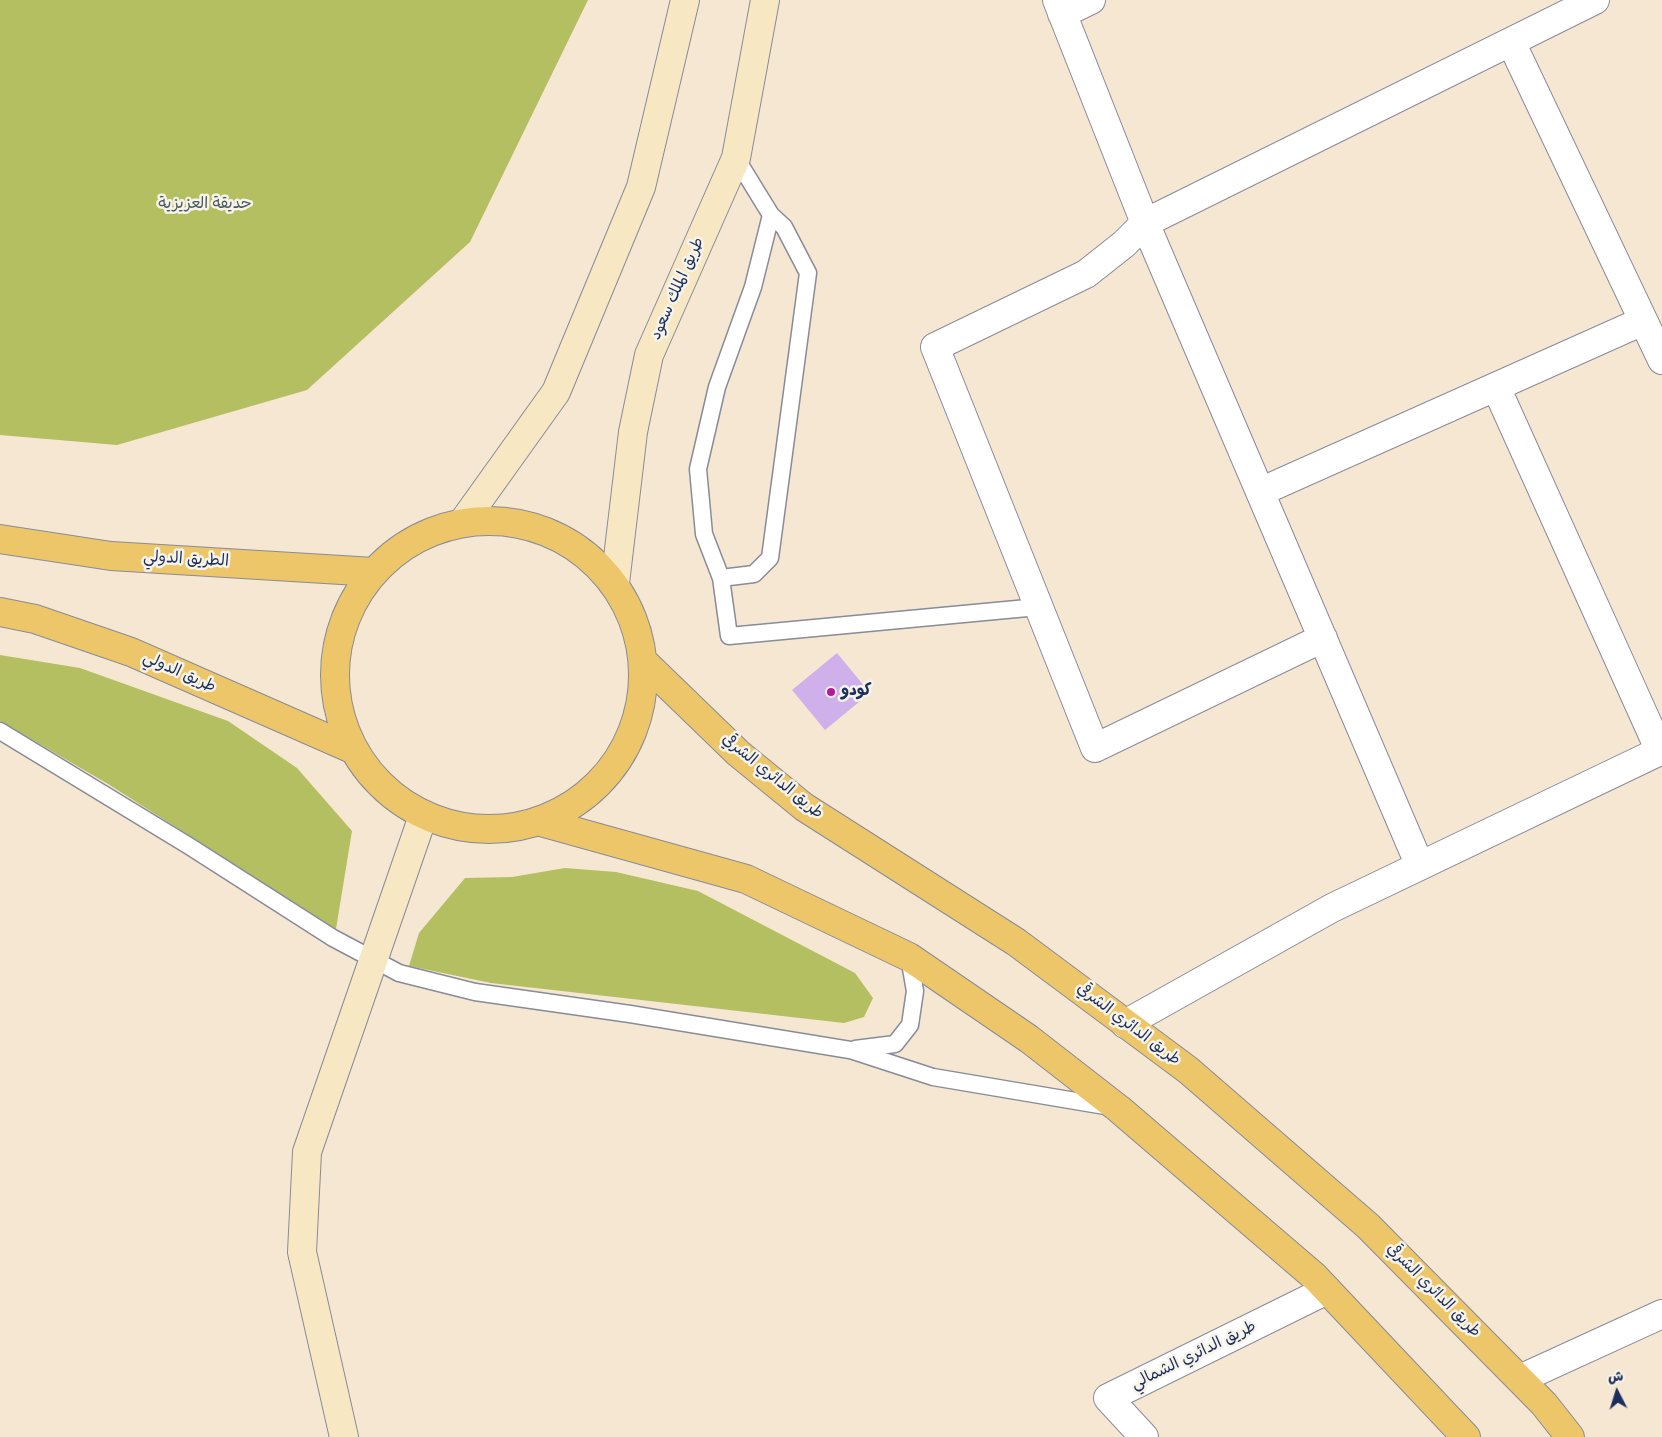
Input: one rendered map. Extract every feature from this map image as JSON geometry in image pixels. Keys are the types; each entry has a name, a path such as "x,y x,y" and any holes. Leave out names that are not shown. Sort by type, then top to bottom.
{"highway":[{"path":"506,521 548,532 585,553 615,584 636,621 645,663 640,714 620,760 586,798 541,822 501,830 461,828 423,816 395,799 371,776 352,749 336,705 335,657 348,611 374,572 414,540 463,522 506,521"},
{"name":"الطريق الدولي","path":"0,539 110,556 374,572"},
{"name":"طريق الدولي","path":"0,612 35,619 131,652 352,749"},
{"name":"طريق الدائري الشرقي","path":"645,663 738,753 804,807 1016,942 1188,1070 1368,1226 1544,1404 1570,1437"},
{"path":"541,822 746,879 909,957 1029,1039 1119,1109 1315,1277 1466,1437"}],"street":[{"path":"463,522 556,392 641,187 685,0"},
{"name":"طريق الملك سعود","path":"615,584 633,432 649,356 736,158 765,0"},
{"path":"1091,0 1060,7 1145,223 1420,866"},
{"path":"1323,638 1095,748 935,347 1086,274 1124,244 1145,223 1595,0"},
{"path":"1511,42 1662,360"},
{"path":"1260,492 1644,321"},
{"path":"1125,1024 1332,908 1661,751 1496,387"},
{"path":"344,1437 302,1252 307,1152 423,816"},
{"name":"طريق الدائري الشمالي","path":"1144,1437 1108,1398 1327,1290"},
{"path":"1520,1379 1662,1314"}],"lane":[{"path":"721,578 754,574 770,558 808,273 784,227 771,215 736,158"},
{"path":"771,215 753,287 717,388 698,469 704,534 721,578 729,636 1038,607"},
{"path":"0,731 189,846 333,938 399,972 475,992 850,1050 933,1077 1119,1109"},
{"path":"850,1050 895,1044 910,1025 915,991 909,957"}],"green space":[{"name":"حديقة العزيزية","path":"0,0 588,0 470,242 307,390 117,445 0,435"},
{"path":"0,655 80,668 228,721 297,768 352,831 336,929 108,784 0,721"},
{"path":"565,868 616,872 698,891 855,973 873,998 864,1017 844,1023 491,983 409,966 419,933 465,878 512,877"}],"building":[{"name":"كودو","path":"837,653 870,693 825,730 792,690"}],"place":[{"name":"كودو","path":"831,692"}]}
